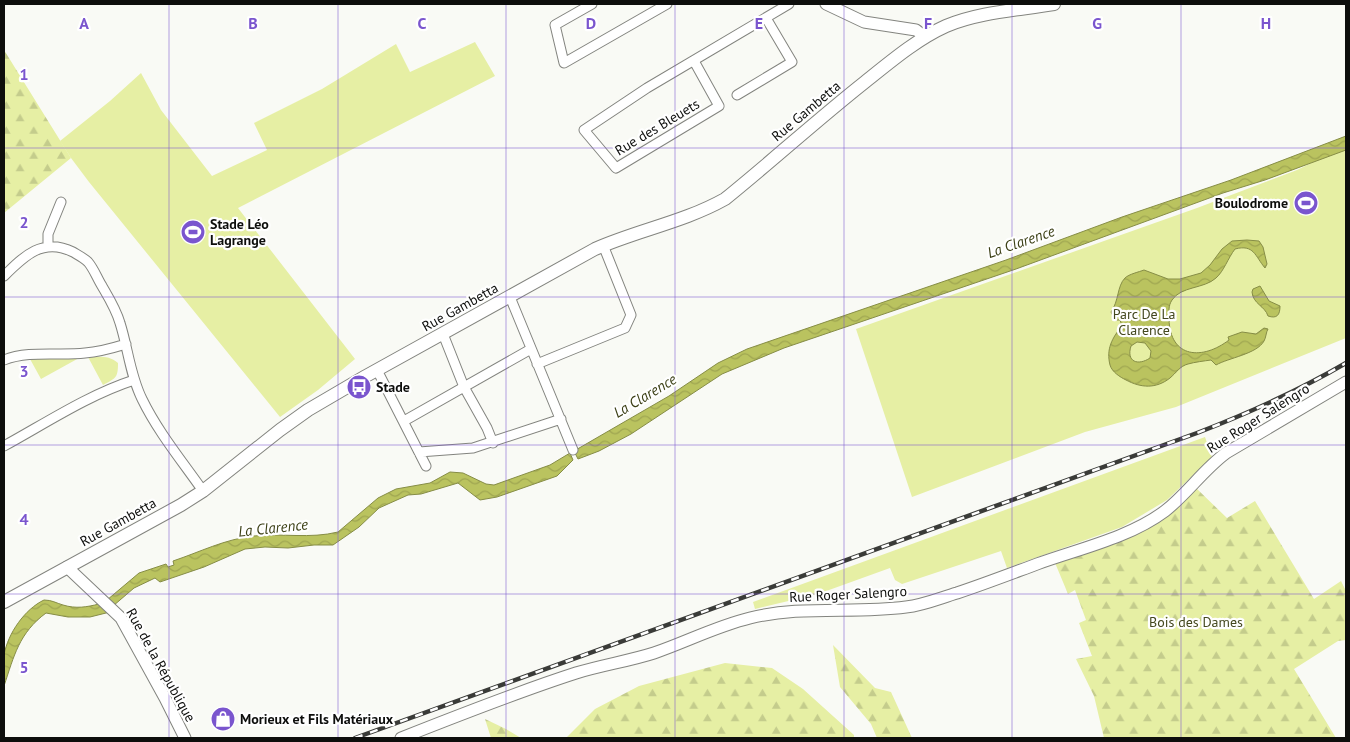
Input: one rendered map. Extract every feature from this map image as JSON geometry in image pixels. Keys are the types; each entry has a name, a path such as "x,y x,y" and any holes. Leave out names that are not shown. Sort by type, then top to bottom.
{"main road":[{"name":"Rue Gambetta","path":"4,602 203,491 292,421 326,399 441,334 603,245 688,217 725,199 851,92 925,37 966,20 1015,7 1054,4"}],"street":[{"path":"566,74 555,25 592,4"},
{"path":"564,63 667,4"},
{"name":"Rue des Bleuets","path":"694,61 720,106 616,168 584,130 647,88 789,4"},
{"path":"826,4 864,22 916,30 925,37"},
{"path":"737,95 792,62 766,18"},
{"path":"48,246 48,234 61,202"},
{"path":"537,364 625,328 631,315 603,245"},
{"path":"4,276 33,251 48,246 61,247 81,256 89,263 113,304 141,399 156,425 203,491"},
{"path":"510,297 573,450"},
{"path":"441,334 445,339 464,387 487,428 493,443"},
{"path":"4,360 34,354 85,353 108,350 126,344"},
{"path":"404,421 531,349"},
{"path":"377,370 426,466"},
{"path":"4,446 114,386 134,380"},
{"name":"Rue Roger Salengro","path":"400,738 549,682 654,652 738,622 781,612 878,609 921,604 966,590 1119,535 1150,521 1164,512 1192,487 1214,462 1226,453 1346,382"},
{"path":"419,452 473,448 493,443 561,419"},
{"name":"Rue de la République","path":"66,567 121,618 185,738"}],"green space":[{"name":"Stade Léo Lagrange","path":"475,42 495,76 238,208 355,359 318,390 280,417 89,182 60,141 110,101 141,73 161,110 212,176 267,150 254,123 322,89 396,44 410,72"},
{"path":"4,50 71,158 4,213"},
{"name":"Parc De La Clarence","path":"1346,146 1346,338 1176,407 1085,432 912,497 856,329 1197,208 1297,170"},
{"path":"88,357 104,357 115,360 118,363 115,377 103,385"},
{"path":"79,358 41,379 30,359"},
{"path":"1205,437 1212,457 1167,500 1122,527 1007,568 1001,551 902,584 895,580 890,568 818,594 755,609 753,602"},
{"name":"Bois des Dames","path":"1196,488 1227,518 1255,501 1314,599 1341,581 1346,591 1346,640 1338,641 1294,669 1336,738 1104,738 1094,696 1076,659 1092,656 1079,623 1086,620 1075,590 1068,594 1053,558 1119,535"},
{"path":"833,645 875,688 891,692 912,738 877,738 871,724 840,687"},
{"path":"725,663 772,668 803,689 854,735 854,738 566,738 595,709 639,686"},
{"path":"485,719 506,729 521,738 491,738"}],"water":[{"path":"1346,136 1346,150 1016,269 784,348 722,374 631,434 599,451 578,459 574,451 669,396 718,363 747,349 1231,180"},
{"path":"1232,241 1259,241 1263,247 1267,264 1265,268 1250,250 1246,248 1235,249 1216,278 1211,282 1181,292 1172,300 1169,311 1171,332 1175,342 1182,348 1190,352 1199,353 1209,351 1229,340 1228,337 1242,332 1256,334 1264,328 1268,329 1265,340 1255,349 1216,365 1211,360 1185,365 1165,382 1154,386 1137,385 1116,374 1110,365 1109,349 1115,335 1122,326 1120,320 1115,320 1111,312 1122,281 1131,274 1144,270 1168,279 1180,279 1201,273 1210,265 1222,249","holes":["1137,342 1145,343 1151,351 1150,358 1141,362 1134,361 1130,356 1131,346"]},
{"path":"1260,286 1269,301 1280,306 1279,314 1276,317 1268,316 1254,299 1253,289"},
{"path":"570,453 573,460 557,476 497,497 480,500 458,483 421,494 408,495 379,508 359,527 333,545 245,549 204,567 160,582 155,578 134,588 113,606 107,600 139,573 166,564 168,567 174,565 173,561 223,543 254,536 306,536 338,532 378,498 396,489 430,483 450,472 463,473 486,484 494,485 550,465"},
{"path":"44,600 72,607 86,607 99,604 110,612 90,617 68,617 46,613 23,637 4,686 3,659 9,638 18,623 30,609"}],"railway":[{"path":"355,738 1197,433 1273,401 1346,363"}],"place":[{"name":"Boulodrome","path":"1306,203"},
{"name":"Stade Léo Lagrange","path":"193,232"},
{"name":"Stade","path":"359,387"},
{"name":"Morieux et Fils Matériaux","path":"223,719"}],"water label":[{"name":"La Clarence","path":"1021,242"},
{"name":"La Clarence","path":"645,396"},
{"name":"La Clarence","path":"273,528"}]}
